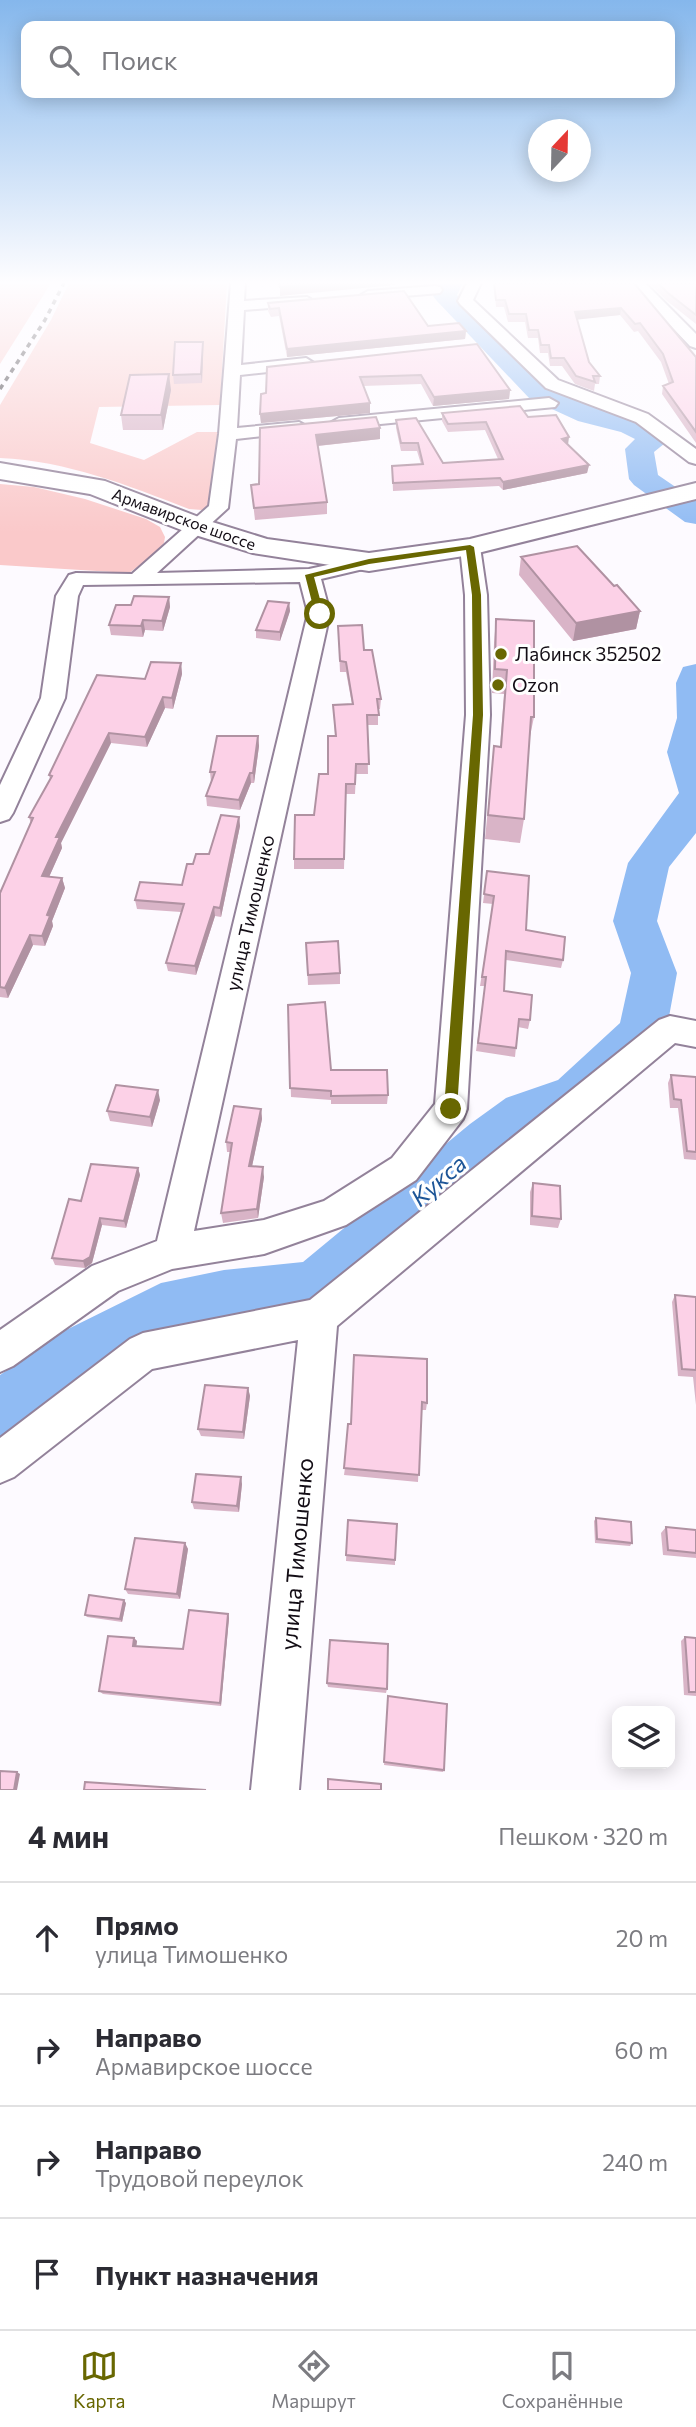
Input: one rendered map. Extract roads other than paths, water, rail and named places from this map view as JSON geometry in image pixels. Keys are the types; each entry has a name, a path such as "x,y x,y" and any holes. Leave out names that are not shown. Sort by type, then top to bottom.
{"main road":[{"name":"Армавирское шоссе","path":"0,471 96,487 199,527 263,547 369,562 470,547 694,492"}],"street":[{"path":"136,580 218,508 228,434 232,367"},
{"path":"232,371 275,367"},
{"path":"534,367 552,384 642,418 696,458"},
{"path":"228,434 549,403"},
{"path":"0,1353 105,1278 172,1252 264,1237 334,1214 404,1168 451,1109 478,715 477,595 470,547"},
{"name":"Армавирское шоссе","path":"0,813 53,698 66,596 76,579 309,575 369,562"},
{"name":"улица Тимошенко","path":"172,1252 320,614 309,575"},
{"path":"0,1463 143,1352 319,1317 683,1031"},
{"name":"улица Тимошенко","path":"275,1790 319,1317"}],"waterway":[{"name":"Кукса","path":"513,367 539,393 588,415 631,426 656,439 639,449 644,479 696,515"},
{"name":"Кукса","path":"696,675 696,718 686,752 696,789"},
{"name":"Кукса","path":"0,1411 85,1352 161,1312 224,1298 314,1289 385,1231 488,1140 524,1114 576,1095 642,1033 654,973 635,921 649,863 681,823 696,798"}],"railway":[{"path":"0,389 15,367"}],"place":[{"name":"Лабинск 352502","path":"501,654"},
{"name":"Ozon","path":"498,685"}]}
